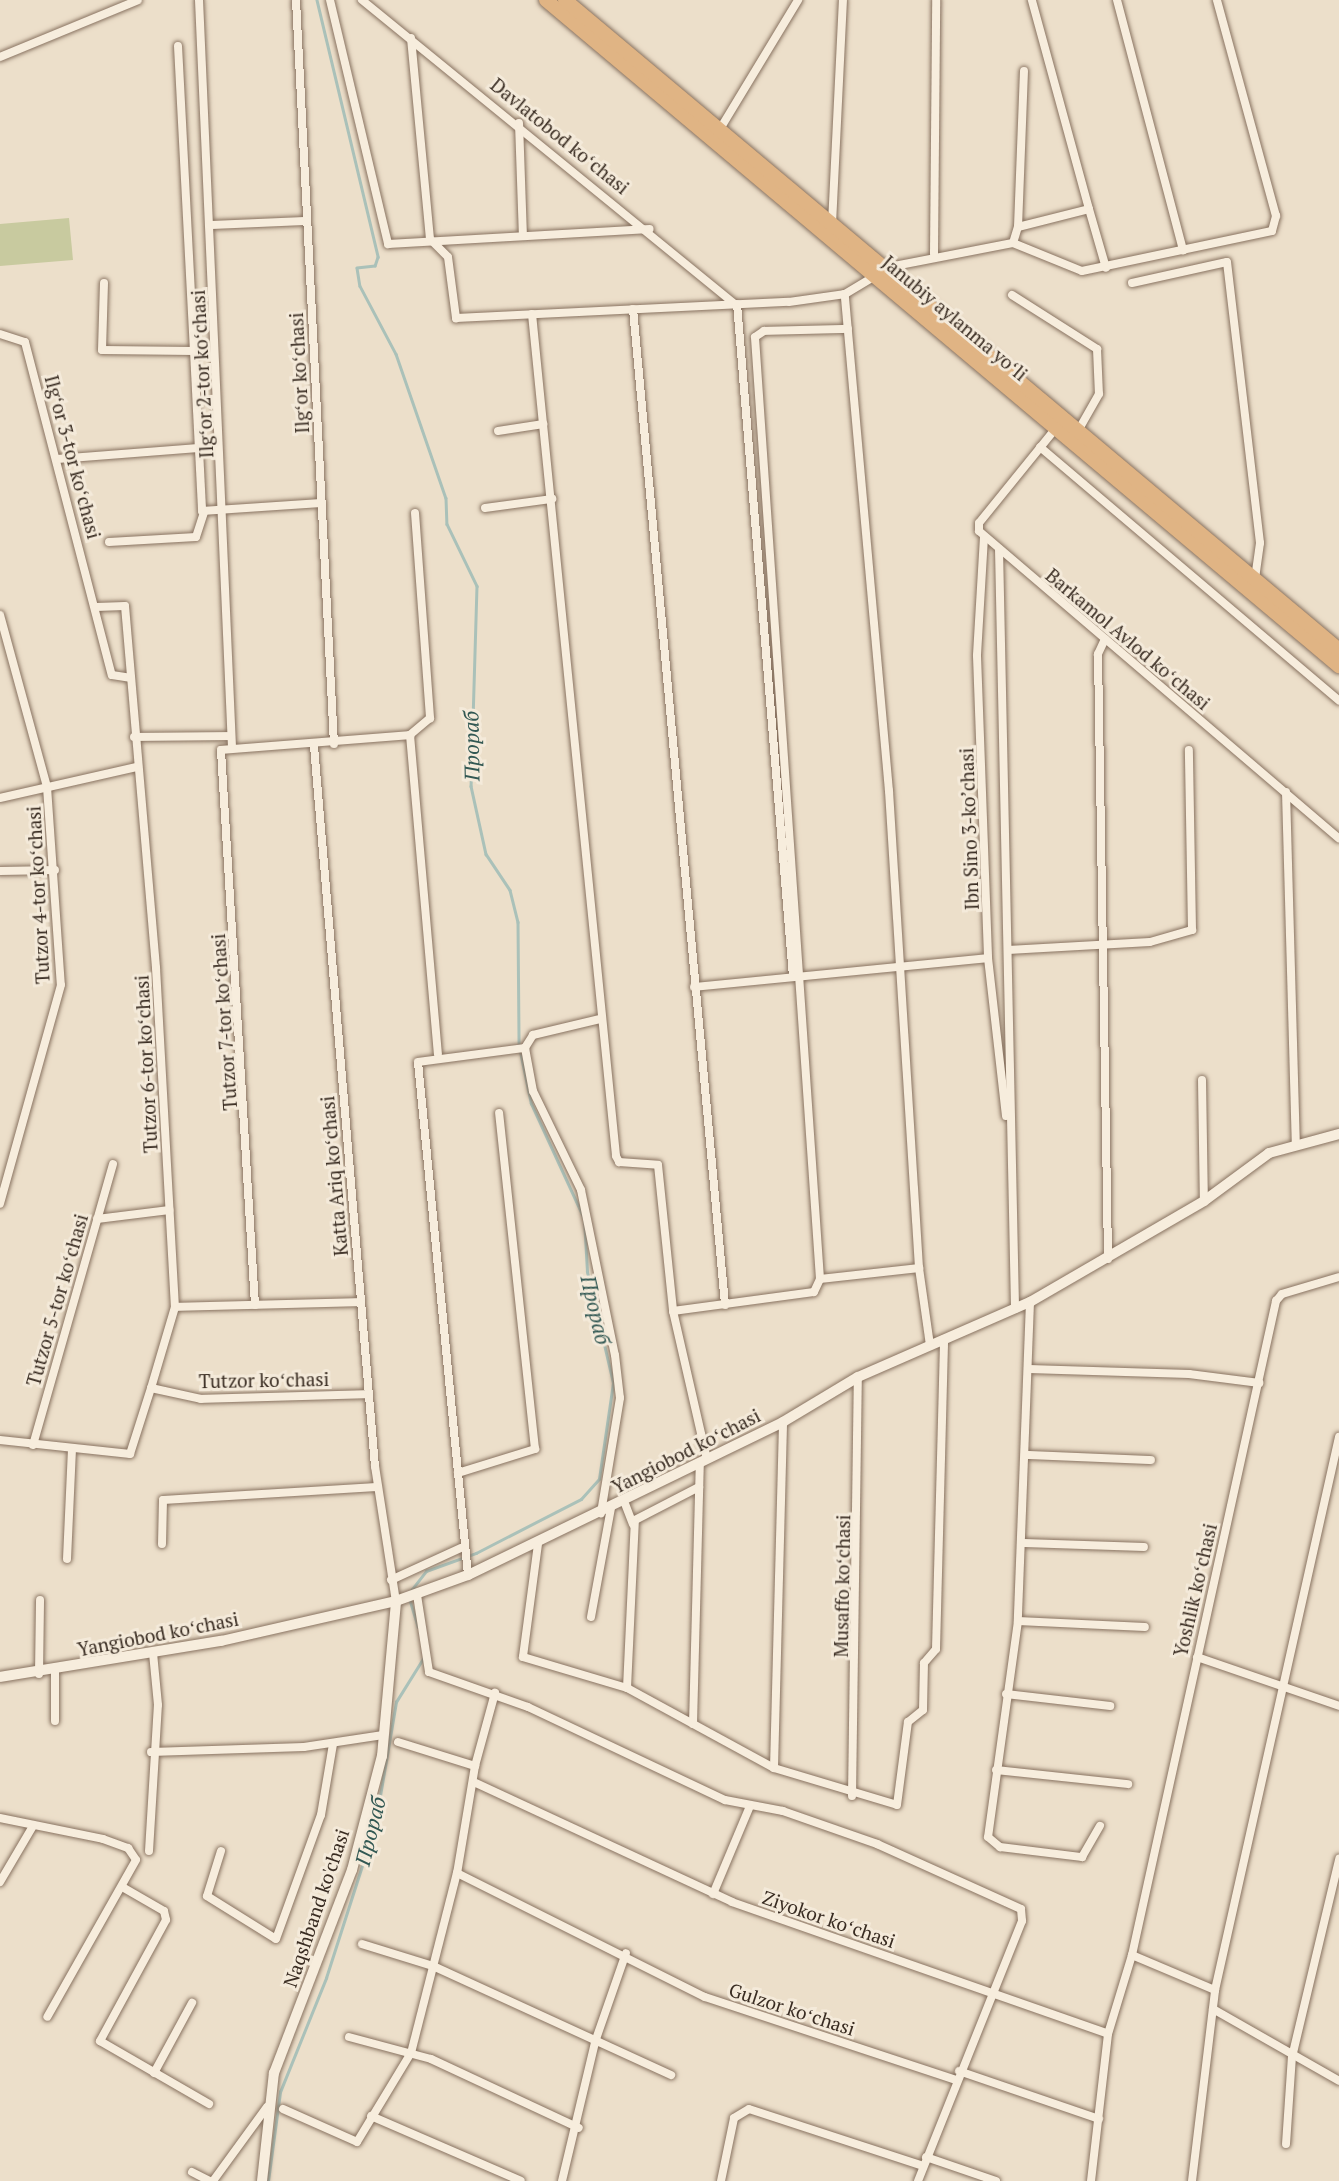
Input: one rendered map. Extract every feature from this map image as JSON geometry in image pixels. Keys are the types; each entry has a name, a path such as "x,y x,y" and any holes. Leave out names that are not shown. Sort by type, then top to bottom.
{"highway":[{"name":"Janubiy aylanma yoʻli","path":"546,0 1078,431 1339,650"},
{"name":"Janubiy aylanma yoʻli","path":"568,1 832,224 879,272 1056,428 1339,666"}],"street":[{"path":"0,57 136,0"},
{"name":"Ilgʻor 2-tor koʻchasi","path":"199,0 225,513 232,746"},
{"name":"Ilgʻor koʻchasi","path":"296,0 334,744"},
{"path":"330,0 387,244 430,239 650,229"},
{"name":"Davlatobod koʻchasi","path":"362,0 519,122 650,229 735,303"},
{"path":"720,129 798,0"},
{"path":"832,224 843,0"},
{"path":"934,254 936,0"},
{"path":"1032,0 1106,268"},
{"path":"1117,0 1183,250"},
{"path":"411,38 430,239 448,257 454,316 532,314 845,294 879,272 934,254 1013,243 1068,268 1106,268 1275,225 1217,0"},
{"path":"109,542 196,537 204,512 198,448 178,46"},
{"path":"1013,243 1018,227 1024,71"},
{"path":"519,122 523,236"},
{"path":"1018,227 1089,209"},
{"path":"210,225 306,221"},
{"path":"1132,283 1227,262 1260,543 1255,579"},
{"path":"104,283 102,350 194,351"},
{"path":"845,294 899,965 919,1268 930,1345"},
{"path":"1012,295 1097,349 1099,394 1078,431"},
{"path":"735,303 793,976"},
{"path":"633,309 725,1305"},
{"path":"532,314 552,499 600,1019 617,1160 658,1165 673,1311 704,1461 699,1487 693,1724"},
{"path":"673,1311 814,1292 820,1279 802,976 760,419 758,332 848,329"},
{"name":"Ilgʻor 3-tor koʻchasi","path":"0,334 25,342 58,459 112,675 130,678"},
{"path":"746,418 760,419"},
{"path":"498,431 543,424"},
{"path":"984,537 979,523 1056,428"},
{"path":"1040,447 1339,701"},
{"path":"58,459 198,448"},
{"path":"485,508 552,499"},
{"path":"204,512 225,513 321,503"},
{"path":"232,746 314,746 410,735 430,718 415,513"},
{"name":"Barkamol Avlod koʻchasi","path":"984,537 1339,838"},
{"name":"Ibn Sino 3-koʼchasi","path":"984,537 976,656 995,1066 1007,1119"},
{"name":"Ibn Sino 3-koʼchasi","path":"999,549 1009,950 1007,1119 1015,1309"},
{"path":"96,607 124,604 134,737 231,736"},
{"name":"Tutzor 4-tor koʻchasi","path":"0,615 47,787 55,870 61,985 0,1204"},
{"path":"1105,639 1098,654 1108,1259"},
{"path":"410,735 438,1055"},
{"name":"Tutzor 6-tor koʻchasi","path":"134,737 174,1307 151,1388"},
{"name":"Tutzor 7-tor koʻchasi","path":"232,746 220,757 255,1305"},
{"name":"Katta Ariq koʻchasi","path":"314,746 377,1486 396,1601"},
{"path":"1009,950 1102,946 1187,935 1195,925 1189,750"},
{"path":"0,798 137,767"},
{"path":"1286,792 1296,1143"},
{"path":"0,871 55,870"},
{"path":"694,988 988,958"},
{"path":"468,1574 461,1548 458,1473 417,1066 420,1058 521,1048 533,1035 600,1019"},
{"path":"521,1048 533,1091 581,1190 614,1355 620,1398 601,1513"},
{"path":"1202,1080 1204,1201"},
{"path":"458,1473 535,1448 499,1113"},
{"name":"Yangiobod koʻchasi","path":"0,1677 55,1672 153,1653 417,1595 538,1544 601,1513 783,1422 858,1377 1030,1302 1204,1201 1254,1161 1296,1143 1339,1134"},
{"name":"Tutzor 5-tor koʻchasi","path":"33,1445 113,1164"},
{"path":"97,1219 169,1210"},
{"path":"820,1279 919,1268"},
{"name":"Yoshlik koʻchasi","path":"1091,2181 1108,2034 1132,1955 1278,1296 1339,1277"},
{"path":"174,1307 360,1302"},
{"path":"1030,1302 1024,1543 1018,1620 988,1838 992,1846 1083,1857 1100,1826"},
{"path":"538,1544 519,1652 627,1688 774,1768 852,1796 897,1805 908,1722 923,1710 924,1663 936,1649 944,1339"},
{"path":"1029,1369 1189,1374 1258,1383"},
{"name":"Musaffo koʻchasi","path":"852,1796 858,1377"},
{"path":"0,1440 72,1450 130,1454 151,1388"},
{"name":"Tutzor koʻchasi","path":"151,1388 201,1399 369,1394"},
{"path":"774,1768 783,1422"},
{"path":"1192,2181 1215,1990 1339,1437"},
{"path":"67,1559 72,1450"},
{"path":"1027,1455 1151,1460"},
{"path":"162,1544 163,1500 377,1486"},
{"path":"633,1525 699,1487"},
{"path":"624,1501 633,1525 627,1688"},
{"path":"591,1616 611,1508"},
{"path":"1024,1543 1144,1547"},
{"path":"391,1580 461,1548"},
{"path":"417,1595 428,1646 425,1667 495,1693 750,1806 877,1844 1021,1909 1022,1921 991,1992 918,2181"},
{"path":"39,1674 40,1600"},
{"name":"Naqshband ko'chasi","path":"262,2181 267,2107 352,1870 383,1735 396,1601"},
{"path":"1018,1620 1145,1627"},
{"path":"149,1851 151,1752 158,1705 153,1653"},
{"path":"1197,1657 1285,1685 1339,1706"},
{"path":"55,1672 55,1721"},
{"path":"283,2109 357,2142 411,2053 457,1872 476,1783 475,1766 495,1693"},
{"path":"1006,1694 1110,1706"},
{"path":"151,1752 333,1744 383,1735"},
{"path":"398,1742 475,1766"},
{"path":"221,1851 207,1896 276,1939 321,1815 333,1744"},
{"path":"996,1770 1128,1784"},
{"name":"Ziyokor koʻchasi","path":"476,1783 713,1894 1108,2034"},
{"path":"713,1894 750,1806"},
{"path":"0,1818 128,1848 136,1860 124,1888 47,2017"},
{"path":"0,1882 33,1826"},
{"path":"1286,2144 1292,2057 1339,1859"},
{"name":"Gulzor koʻchasi","path":"457,1872 626,1953 705,1997 1099,2119"},
{"path":"124,1888 163,1911 166,1920 100,2041 209,2104"},
{"path":"362,1944 433,1966 671,2075"},
{"path":"562,2181 579,2127 596,2042 626,1953"},
{"path":"1132,1955 1215,1990"},
{"path":"154,2073 192,2003"},
{"path":"1213,2009 1292,2057 1339,2081"},
{"path":"349,2037 411,2053 579,2127"},
{"path":"192,2172 211,2181 267,2107"},
{"path":"721,2181 734,2118 749,2109 996,2181"},
{"path":"371,2116 521,2181"}],"green space":[{"path":"69,218 73,260 0,266 0,224"}],"waterway":[{"name":"Прораб","path":"317,0 378,257 375,266 357,268 360,286 396,354 446,498 447,524 477,586 471,786 486,854 510,890 518,922 519,1045"},
{"name":"Прораб","path":"409,1593 426,1571 476,1553 581,1499 599,1479 613,1383 587,1272 584,1219 531,1104 520,1052"},
{"name":"Прораб","path":"410,1600 418,1627"},
{"name":"Прораб","path":"268,2181 280,2092 326,1978 375,1825 396,1702 424,1657"}]}
